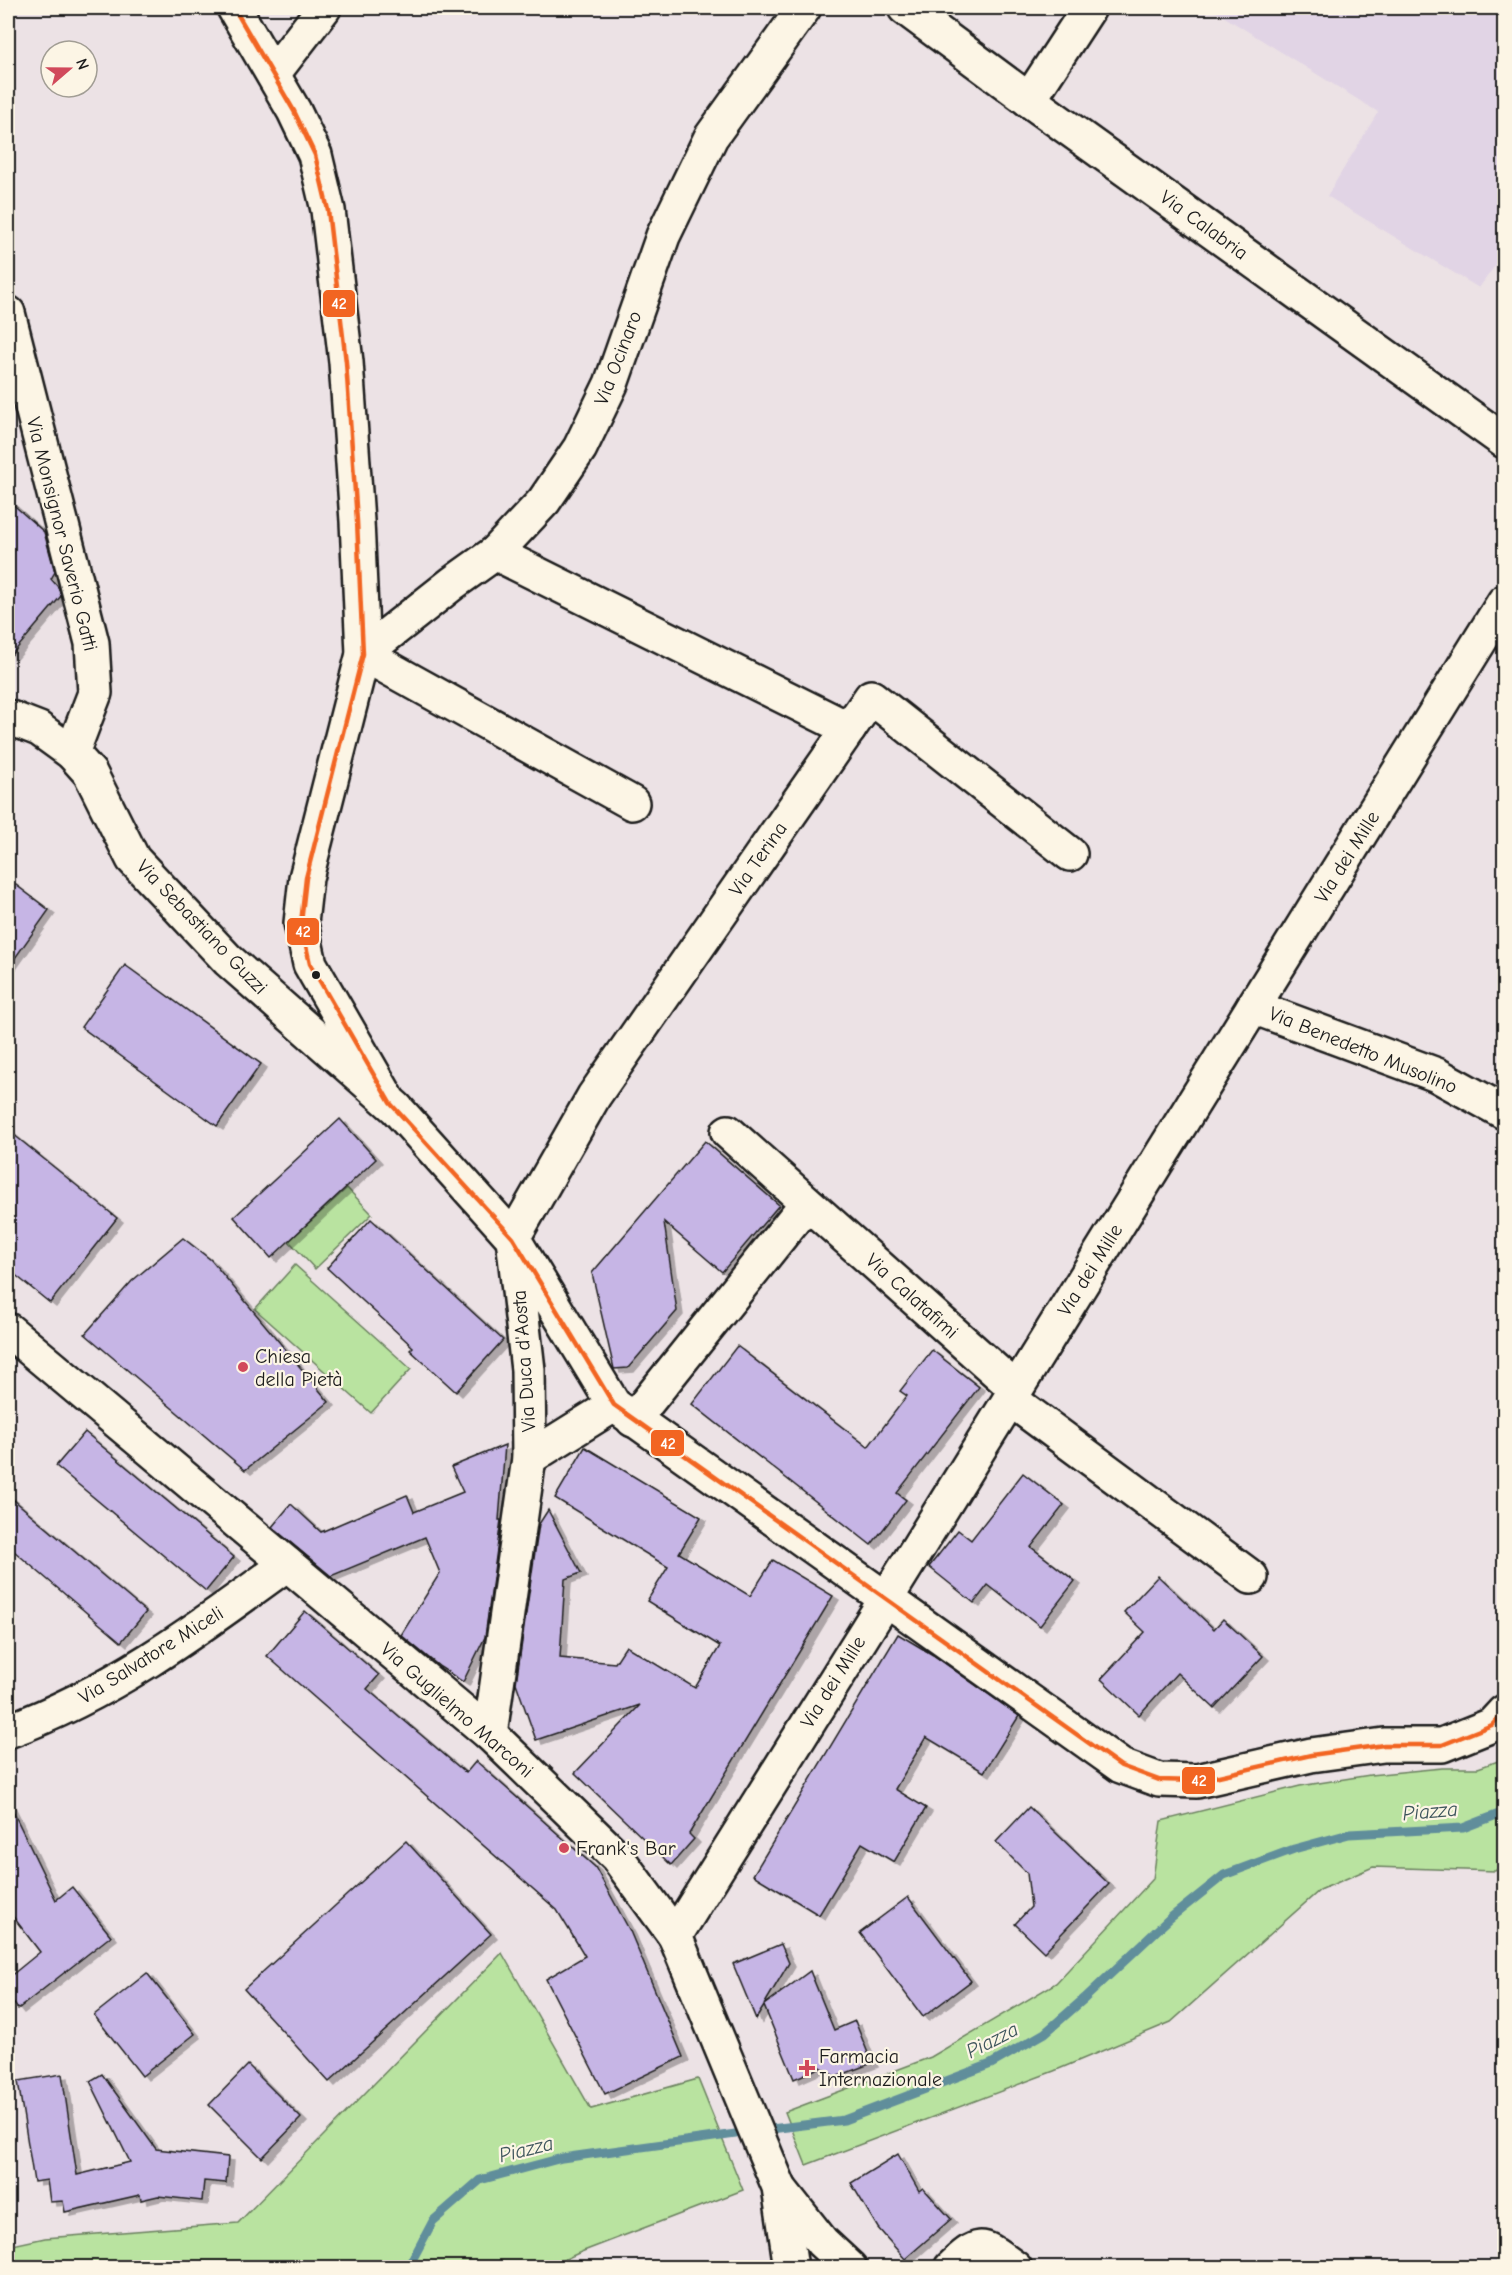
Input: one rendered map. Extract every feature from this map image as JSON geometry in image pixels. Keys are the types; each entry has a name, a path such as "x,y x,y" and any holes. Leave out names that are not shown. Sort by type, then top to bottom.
{"street":[{"path":"234,8 273,74 315,155 328,210 346,362 363,654 306,878 301,923 310,964 390,1103 513,1238 623,1412 1121,1766 1159,1780 1197,1781 1311,1755 1384,1745 1442,1745 1492,1725 1504,1712"},
{"path":"273,74 324,8"},
{"name":"Via Ocinaro","path":"363,654 453,583 495,554 544,501 580,448 611,384 663,236 711,137 804,8"},
{"name":"Via Calabria","path":"905,8 1029,100 1504,441"},
{"path":"1029,100 1089,8"},
{"name":"Via Monsignor Saverio Gatti","path":"8,313 92,643 95,693 72,753"},
{"path":"495,554 849,729"},
{"name":"Via dei Mille","path":"675,1936 1504,602"},
{"path":"363,654 632,803"},
{"name":"Via Terina","path":"513,1238 594,1095 871,697 1070,854"},
{"name":"Via Sebastiano Guzzi","path":"8,717 39,729 72,753 90,773 133,859 228,960 390,1103"},
{"name":"Via Benedetto Musolino","path":"1253,1007 1437,1075 1504,1112"},
{"name":"Via Calatafimi","path":"728,1132 1013,1394 1251,1577"},
{"path":"529,1458 623,1412 807,1203"},
{"name":"Via Duca d'Aosta","path":"490,1734 529,1458 528,1370 513,1238"},
{"name":"Via Guglielmo Marconi","path":"8,1330 490,1734 617,1857 675,1936 779,2187"},
{"name":"Via Salvatore Miceli","path":"8,1731 41,1719 98,1692 183,1640 287,1564"},
{"path":"779,2187 791,2268"},
{"path":"779,2187 822,2242 850,2268"},
{"path":"951,2268 971,2249 979,2247 993,2252 1015,2268"}],"shaded area":[{"path":"1210,8 1504,8 1504,253 1479,288 1327,196 1378,112"}],"green space":[{"path":"347,1188 372,1214 315,1269 289,1241"},
{"path":"295,1265 411,1369 371,1413 255,1309"},
{"path":"1504,1759 1504,1863 1495,1871 1373,1867 1320,1890 1171,2022 1054,2071 806,2165 785,2112 931,2057 1056,1983 1153,1879 1161,1821 1300,1786 1370,1775 1442,1768 1478,1768"},
{"path":"502,1953 591,2109 698,2079 743,2190 581,2252 548,2267 8,2267 8,2246 45,2238 238,2223"}],"building":[{"path":"8,500 44,532 55,572 51,579 58,587 61,596 8,659"},
{"path":"8,879 49,910 8,968"},
{"path":"125,965 261,1064 217,1126 81,1027"},
{"path":"340,1119 376,1159 271,1258 234,1217"},
{"path":"8,1130 117,1218 50,1303 8,1269"},
{"path":"705,1141 779,1205 722,1272 664,1222 677,1311 628,1368 614,1369 592,1273"},
{"path":"371,1219 503,1340 456,1392 410,1350 413,1347 327,1268"},
{"name":"Chiesa della Pietà","path":"183,1238 211,1260 329,1402 245,1470 85,1334 132,1281"},
{"path":"737,1346 868,1447 907,1396 900,1391 932,1350 979,1387 897,1493 906,1500 871,1545 692,1404"},
{"path":"85,1432 234,1557 206,1591 56,1466"},
{"path":"505,1445 499,1520 501,1520 485,1637 463,1682 440,1667 401,1635 440,1573 425,1537 331,1576 272,1527 291,1504 321,1532 407,1495 414,1512 463,1492 451,1467"},
{"path":"585,1447 701,1517 679,1553 750,1596 773,1560 833,1596 689,1834 694,1839 671,1865 575,1773 640,1705 536,1740 516,1683 539,1524 548,1510 581,1573 565,1579 560,1658 615,1663 626,1646 695,1688 720,1646 647,1601 668,1567 555,1498"},
{"path":"1023,1473 1064,1505 1031,1547 1075,1581 1040,1626 988,1585 974,1603 929,1567 958,1530 971,1540"},
{"path":"8,1495 146,1612 121,1642 8,1546"},
{"path":"1158,1576 1214,1629 1223,1619 1263,1656 1214,1708 1177,1673 1139,1715 1101,1679 1145,1632 1124,1612"},
{"path":"305,1611 379,1675 367,1689 466,1773 476,1761 595,1867 630,1931 683,2057 605,2094 546,1979 585,1956 557,1910 267,1656"},
{"path":"898,1634 933,1655 1019,1716 984,1772 926,1737 895,1789 926,1808 894,1862 862,1843 819,1915 753,1875"},
{"path":"8,1801 56,1900 72,1887 111,1936 18,2009 8,1996 8,1978 40,1952 8,1910"},
{"path":"1029,1807 1109,1884 1044,1952 1015,1924 1031,1907 1027,1873 996,1842"},
{"path":"406,1841 491,1934 329,2082 244,1989"},
{"path":"908,1897 971,1981 923,2017 860,1933"},
{"path":"781,1944 789,1963 764,2005 810,1971 834,2030 855,2021 872,2063 836,2077 821,2067 794,2079 764,2006 756,2019 733,1964"},
{"path":"147,1973 195,2034 142,2076 94,2015"},
{"path":"248,2065 301,2118 262,2158 209,2105"},
{"path":"62,2074 77,2175 130,2162 90,2081 102,2074 156,2149 228,2157 226,2183 204,2181 202,2201 158,2196 141,2200 140,2195 65,2212 63,2201 50,2202 47,2180 34,2182 18,2081"},
{"path":"898,2154 919,2191 923,2188 951,2219 905,2259 878,2228 851,2183"}],"waterway":[{"name":"Piazza","path":"763,2130 844,2120 991,2064 1045,2033 1169,1919 1224,1875 1294,1849 1349,1834 1463,1828 1504,1810"},
{"name":"Piazza","path":"408,2268 433,2221 480,2180 562,2158 750,2132"}],"transit line":[{"name":"42","path":"234,8 294,111 315,155 328,210 346,362 363,654 306,878 301,923 310,964 390,1103 513,1238 614,1405 1121,1766 1159,1780 1197,1781 1311,1755 1384,1745 1442,1745 1492,1725 1504,1712"}],"place":[{"name":"Chiesa della Pietà","path":"243,1367"},
{"name":"Frank's Bar","path":"564,1848"},
{"name":"Farmacia Internazionale","path":"807,2068"}]}
